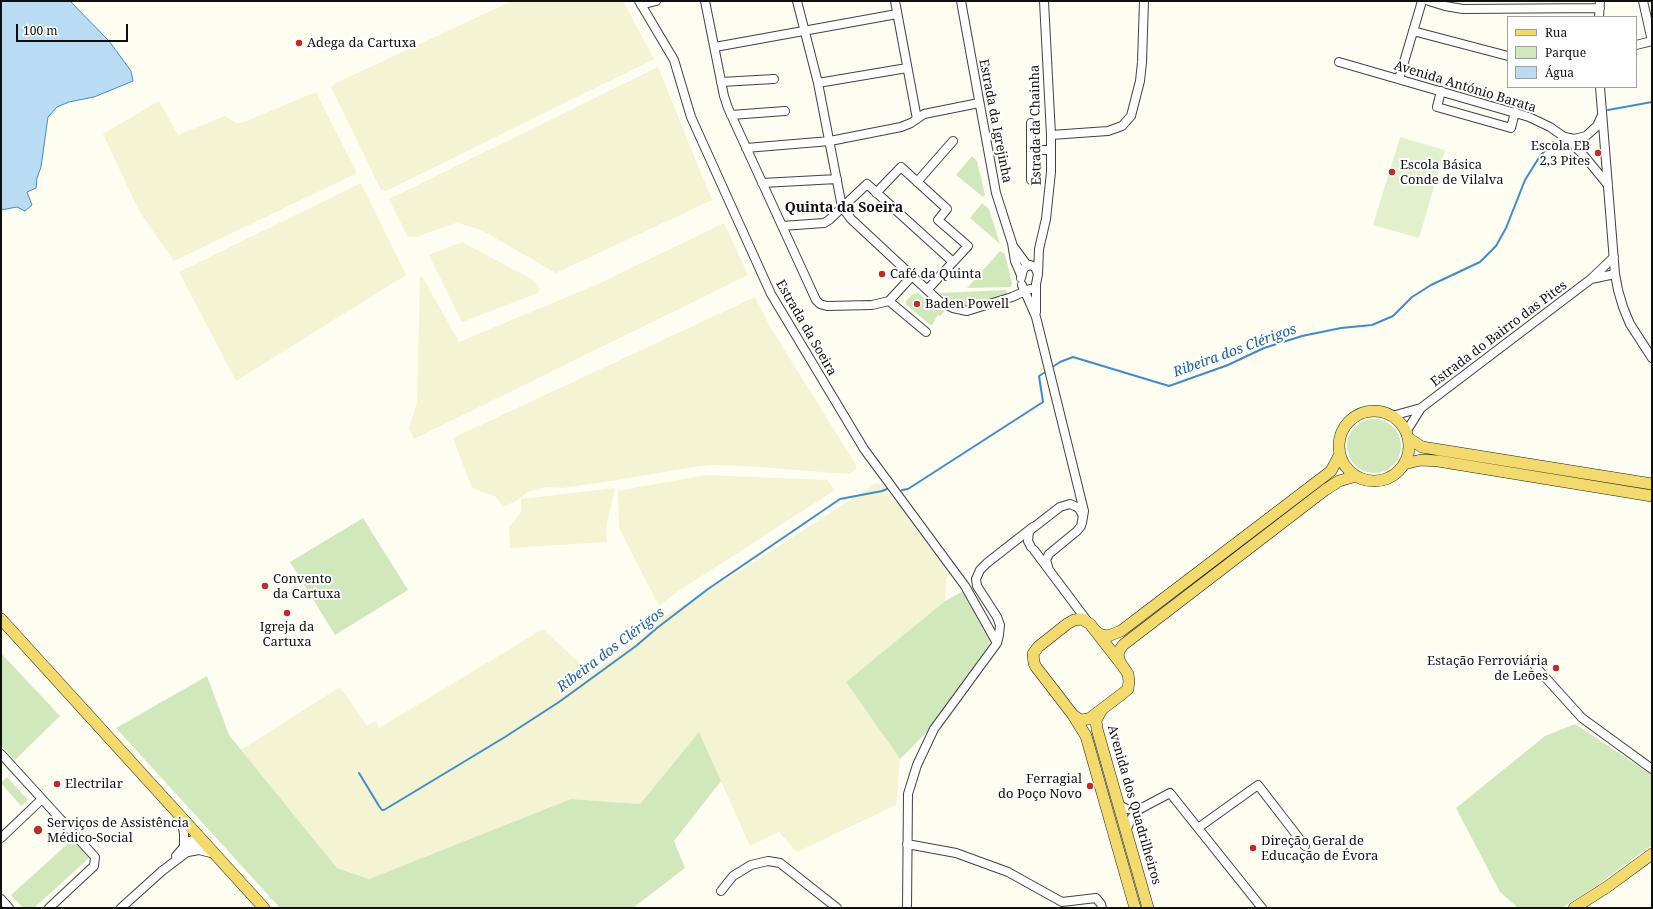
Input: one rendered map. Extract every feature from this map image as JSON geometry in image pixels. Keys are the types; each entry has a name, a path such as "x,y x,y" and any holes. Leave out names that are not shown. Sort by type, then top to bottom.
{"main road":[{"path":"1379,411 1392,416 1402,425 1407,435 1409,451 1404,464 1395,474 1382,480 1369,481 1356,476 1346,467 1340,454 1339,441 1344,428 1353,418 1366,412 1379,411"},
{"path":"1407,435 1422,447 1652,484"},
{"path":"1340,454 1331,471 1121,631 1108,636 1101,635 1086,621 1079,619 1074,620 1038,647 1033,657 1036,667 1076,718 1084,720 1089,719 1128,688 1129,681 1118,656 1123,645 1326,490 1339,481 1356,476"},
{"path":"1404,464 1421,460 1438,461 1652,496"},
{"path":"1,619 264,908"},
{"path":"1093,628 1124,668"},
{"name":"Avenida dos Quadrilheiros","path":"1102,710 1098,716 1096,725 1148,908"},
{"name":"Avenida dos Quadrilheiros","path":"1073,715 1086,736 1135,908"},
{"path":"1574,908 1607,887 1652,854"}],"street":[{"path":"640,3 656,1"},
{"path":"705,1 724,96 731,115 816,300 820,304 827,306 872,305 889,301 912,276"},
{"path":"797,1 818,83 842,207 862,231 939,300 953,308 967,311 1028,287 1038,274 1039,249"},
{"path":"895,1 917,119"},
{"name":"Estrada da Chainha","path":"1039,249 1050,193 1051,150 1044,1"},
{"path":"1051,135 1108,131 1122,126 1131,116 1140,80 1144,1"},
{"path":"1399,79 1422,1"},
{"path":"1429,1 1445,6 1463,9 1568,4 1600,5 1599,16"},
{"path":"1637,45 1652,41 1643,1"},
{"name":"Estrada da Igrejinha","path":"962,2 996,193 1012,243"},
{"name":"Estrada da Soeira","path":"640,3 674,60 691,117 771,294 864,449 965,586 997,643"},
{"path":"715,47 897,14"},
{"path":"1413,31 1507,56"},
{"name":"Avenida António Barata","path":"1339,62 1515,112 1539,122 1564,137 1585,156 1608,186"},
{"path":"818,83 907,68"},
{"path":"722,82 774,79"},
{"path":"1600,88 1615,274 1618,290 1626,317 1652,358"},
{"path":"1441,91 1437,107 1474,118 1511,128 1515,112"},
{"path":"746,148 830,141 902,127 911,124 924,114 979,103"},
{"path":"731,115 785,111"},
{"path":"1564,137 1574,139 1586,136 1597,126 1602,116"},
{"path":"1031,180 1032,123"},
{"path":"917,182 953,141"},
{"path":"1032,150 1051,150"},
{"path":"876,193 900,167 947,210 938,220 968,246 928,289"},
{"path":"762,183 837,179"},
{"path":"782,226 824,223 867,184 953,262"},
{"path":"1012,243 1028,265 1035,267 1038,274"},
{"path":"1012,243 1015,261 1028,287 1048,364 1076,485 1084,511 1082,523 1077,531 1053,550 1047,558 1049,570"},
{"path":"1021,275 1022,270 1035,259 1039,249"},
{"name":"Estrada do Bairro das Pites","path":"1392,416 1421,408 1590,279 1614,257"},
{"name":"Estrada do Bairro das Pites","path":"1590,279 1615,274"},
{"path":"1028,287 1036,317"},
{"path":"889,301 926,332"},
{"name":"Estrada do Bairro das Pites","path":"1407,435 1421,408"},
{"path":"907,908 908,794 917,765 934,729 997,643 1000,625 997,617 977,586 976,579 980,570 987,562 1074,497 1076,485"},
{"path":"1060,507 1070,504 1077,507 1082,513 1082,523"},
{"path":"1033,527 1028,533 1028,541 1032,549 1043,553 1053,550"},
{"path":"1010,545 1021,541 1026,543 1049,570 1093,628"},
{"path":"1067,624 1072,619 1074,613 1074,604 1071,599"},
{"path":"1535,666 1582,718 1652,769"},
{"path":"1,754 94,855 96,860 94,866 50,908"},
{"path":"1198,828 1258,785 1305,846"},
{"path":"1126,831 1131,819 1138,810 1170,792 1262,908"},
{"path":"1,838 42,799"},
{"path":"1119,805 1127,809 1138,810"},
{"path":"180,815 184,834 185,850"},
{"path":"121,908 185,850 189,841 200,838"},
{"path":"907,844 956,852 1008,872 1062,902 1096,898 1101,904 1102,908"},
{"path":"185,850 199,850 215,854"},
{"path":"721,891 733,876 751,865 768,861 780,863 837,908"},
{"path":"1,899 9,908"}],"green space":[{"path":"512,1 623,1 654,59 386,191 381,190 331,87 336,83"},
{"path":"658,67 712,200 556,273 481,230 462,224 456,223 416,237 408,237 389,199"},
{"path":"316,92 357,173 174,261 139,211 103,134 159,101 178,135 225,116 236,123 244,122"},
{"path":"1400,137 1445,150 1419,238 1373,225"},
{"path":"972,156 977,161 985,195 983,197 956,175"},
{"path":"361,183 406,275 236,381 179,272"},
{"path":"982,203 989,209 1000,244 970,218"},
{"path":"724,223 748,275 414,439 409,428 417,402 420,277 422,276 459,342 596,285"},
{"path":"462,242 535,281 540,290 538,293 462,322 429,255"},
{"path":"1000,251 1005,254 1012,283 1011,287 967,288"},
{"path":"1006,290 1007,294 980,304 968,306 949,301 939,293"},
{"path":"918,293 932,305 945,311 940,316 938,315 932,325 930,325 906,304 906,301 913,294"},
{"path":"755,297 769,325 856,465 856,470 849,474 712,465 563,488 547,487 528,492 516,501 505,506 500,503 496,497 472,488 453,438"},
{"path":"1369,419 1379,419 1389,423 1397,431 1401,441 1401,451 1397,461 1389,469 1379,473 1369,473 1359,469 1351,461 1347,451 1347,441 1351,431 1359,423"},
{"path":"705,475 827,480 835,490 677,592 659,606 619,528 618,491"},
{"path":"876,483 881,484 900,506 939,558 947,574 945,601 846,682 900,759 896,805 797,852 779,832 750,846 699,732 640,804 571,799 369,879 337,868 241,750 340,687 367,726 375,721 379,728 543,629 591,674 628,648 665,616 748,566"},
{"path":"615,488 606,528 607,542 510,548 509,527 521,512 521,499"},
{"path":"363,518 408,590 335,635 290,562"},
{"path":"963,591 990,640 989,645 933,726 900,759 846,682 945,601"},
{"path":"1,653 60,716 15,760 1,745"},
{"path":"207,676 229,735 337,868 369,879 571,799 640,804 699,732 721,781 674,841 685,868 633,908 280,908 116,728"},
{"path":"1575,724 1652,775 1652,845 1592,889 1562,908 1518,908 1500,892 1456,808 1545,736"},
{"path":"7,777 28,800 21,806 1,783"},
{"path":"73,839 90,857 34,908 23,908 11,895"}],"water":[{"path":"1,1 70,1 109,41 131,71 133,81 94,97 69,102 57,107 48,117 41,167 37,178 36,188 27,192 32,205 25,211 17,207 1,210"}],"waterway":[{"name":"Ribeira dos Clérigos","path":"1608,110 1652,102"},
{"name":"Ribeira dos Clérigos","path":"1051,368 1060,362 1073,357 1169,386 1228,365 1264,348 1302,336 1341,328 1372,325 1393,316 1412,297 1431,285 1480,262 1496,246 1506,228 1525,180 1540,156 1553,142"},
{"name":"Ribeira dos Clérigos","path":"902,490 908,489 1043,402 1039,376 1047,371"},
{"name":"Ribeira dos Clérigos","path":"359,773 379,806 382,810 384,810 505,737 559,702 636,646 708,589 840,499 887,489"}],"place":[{"name":"Adega da Cartuxa","path":"299,43"},
{"name":"Escola EB 2,3 Pites","path":"1598,153"},
{"name":"Escola Básica Conde de Vilalva","path":"1392,172"},
{"name":"Café da Quinta","path":"882,274"},
{"name":"Baden Powell","path":"917,304"},
{"name":"Convento da Cartuxa","path":"265,586"},
{"name":"Igreja da Cartuxa","path":"287,613"},
{"name":"Estação Ferroviária de Leões","path":"1556,668"},
{"name":"Electrilar","path":"57,784"},
{"name":"Ferragial do Poço Novo","path":"1090,786"},
{"name":"Serviços de Assistência Médico-Social","path":"38,830"},
{"name":"Direção Geral de Educação de Évora","path":"1253,848"}],"district":[{"name":"Quinta da Soeira","path":"844,208"}]}
